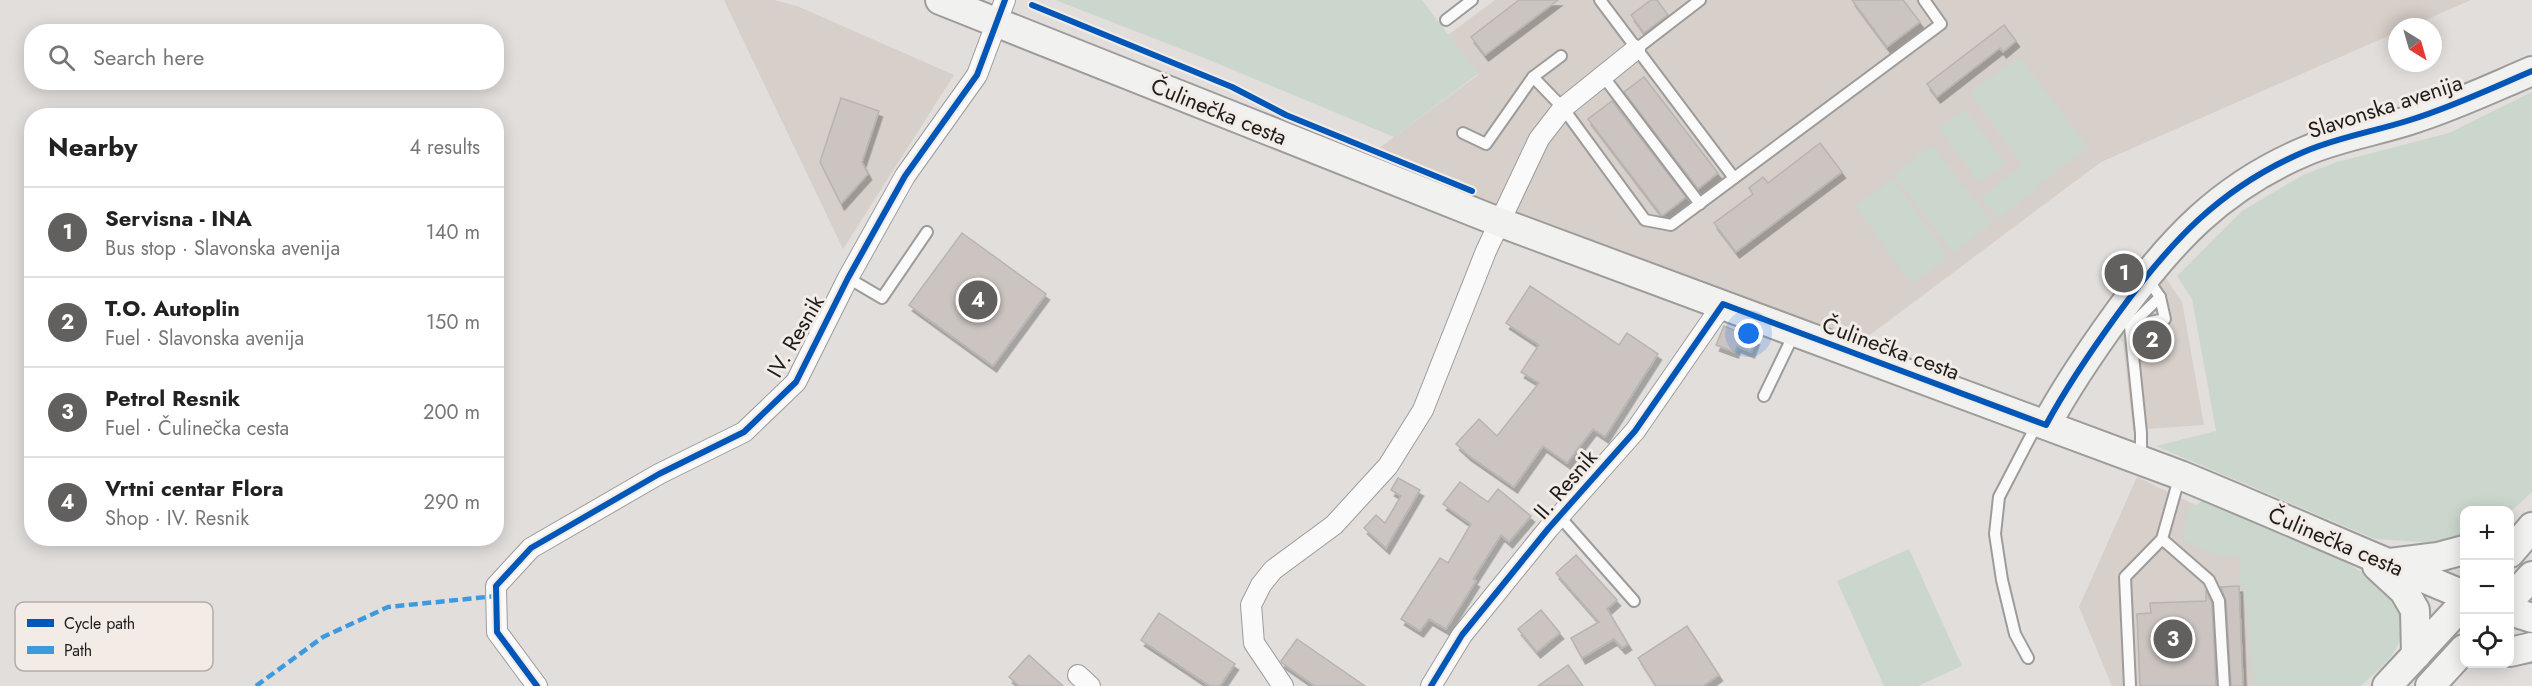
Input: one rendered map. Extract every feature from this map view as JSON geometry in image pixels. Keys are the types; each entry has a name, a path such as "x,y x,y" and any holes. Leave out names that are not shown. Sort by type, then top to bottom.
{"street":[{"name":"Čulinečka cesta","path":"940,0 1000,11 1499,222 2180,475 2282,517 2376,560 2460,593"},
{"name":"IV. Resnik","path":"537,686 497,632 496,586 531,548 659,474 744,432 796,382 905,176 977,75 1000,11"},
{"path":"1283,686 1254,643 1251,605 1260,585 1273,570 1334,525 1388,466 1423,410 1499,222 1539,139 1563,108 1635,50"},
{"name":"Slavonska avenija","path":"2042,423 2086,356 2123,321 2153,286 2179,236 2211,207 2251,180 2306,151 2412,120 2532,71"},
{"name":"II. Resnik","path":"1431,686 1462,634 1635,431 1723,304"},
{"path":"2514,528 2532,516"},
{"path":"2514,548 2532,527"},
{"path":"2376,560 2438,557 2460,551"},
{"path":"2376,560 2410,599 2416,615 2416,655"},
{"path":"2514,596 2532,576"},
{"path":"2387,686 2460,607"},
{"path":"2514,612 2532,618"},
{"path":"2514,651 2532,647"},
{"path":"2430,686 2460,653"},
{"path":"2438,686 2465,668"}],"lane":[{"path":"1446,20 1472,0"},
{"path":"1600,0 1635,50 1734,178"},
{"path":"1635,50 1700,0"},
{"path":"1533,77 1563,108 1645,220 1671,225 1941,24 1924,0"},
{"path":"1462,133 1486,144 1533,77 1561,56"},
{"path":"1603,76 1700,204"},
{"path":"849,278 882,298 927,232"},
{"path":"2141,462 2141,433 2123,321 2165,319 2153,286"},
{"path":"1764,396 1795,331"},
{"path":"2028,658 2015,634 2002,580 1995,534 1999,497 2042,423"},
{"path":"2130,686 2125,577 2162,539 2180,475"},
{"path":"1560,517 1634,602"},
{"path":"2162,539 2209,580 2219,601 2224,686"}],"shaded area":[{"path":"724,0 774,0 797,6 954,75 843,249"},
{"path":"1055,0 1422,0 1478,74 1394,137 1202,57"},
{"path":"1495,0 2471,0 2430,18 2388,18 2388,36 2101,162 1863,340 1461,194 1371,154 1478,75 1448,35"},
{"path":"2019,57 2088,148 2038,185 2039,187 1998,219 1981,197 2022,165 2035,181 1970,93"},
{"path":"2532,92 2532,492 2514,508 2514,506 2460,506 2460,538 2449,544 2375,539 2156,446 2216,431 2192,299 2177,276 2242,211 2303,175 2337,162 2449,133"},
{"path":"1965,109 2005,164 1979,183 1939,127"},
{"path":"1932,145 1992,223 1953,253 1894,175"},
{"path":"1892,179 1949,257 1912,284 1855,206"},
{"path":"2165,277 2182,302 2204,425 2133,430 2123,343 2116,333 2149,290"},
{"path":"2137,477 2371,589 2349,686 2112,686 2079,607"},
{"path":"2204,500 2311,545 2367,575 2388,591 2400,606 2403,626 2398,645 2388,660 2361,686 2254,686 2247,614 2239,577 2240,557 2218,556 2183,540 2189,509"},
{"path":"1909,549 1962,666 1918,686 1884,686 1837,581"}],"building":[{"path":"1519,0 1558,0 1485,55 1471,37"},
{"path":"1651,0 1657,0 1668,15 1644,33 1631,15"},
{"path":"1852,0 1903,0 1920,22 1887,47"},
{"path":"2004,25 2016,41 2003,52 2000,48 1937,97 1927,84"},
{"path":"1644,77 1718,173 1698,189 1624,92"},
{"path":"841,98 879,111 862,162 868,174 841,204 820,162"},
{"path":"1612,101 1686,197 1662,216 1588,119"},
{"path":"1820,143 1842,172 1736,252 1714,223 1753,194 1749,188 1763,177 1768,183"},
{"path":"962,233 1046,294 993,366 909,305"},
{"path":"1530,286 1619,345 1627,333 1658,354 1605,437 1593,429 1567,463 1543,446 1514,487 1456,444 1479,419 1497,436 1539,383 1521,372 1539,345 1506,323"},
{"path":"1724,326 1756,339 1751,352 1737,346 1735,352 1716,345"},
{"path":"2160,328 2164,350 2146,354 2142,331"},
{"path":"1398,478 1420,490 1386,548 1364,528 1376,515 1385,523 1401,496 1391,490"},
{"path":"1460,482 1488,502 1498,489 1531,516 1509,542 1501,535 1473,579 1476,581 1446,629 1429,619 1420,631 1401,619 1440,558 1448,563 1471,524 1443,504"},
{"path":"1576,555 1617,600 1607,609 1628,644 1622,648 1614,639 1582,658 1571,638 1599,622 1556,573"},
{"path":"2239,586 2243,686 2231,686 2226,601 2221,587"},
{"path":"2206,590 2212,603 2216,686 2140,686 2137,614 2151,613 2150,603 2206,601"},
{"path":"1541,610 1560,633 1537,652 1518,629"},
{"path":"1159,613 1235,664 1220,686 1210,686 1141,640"},
{"path":"1687,626 1719,675 1703,686 1656,686 1638,658"},
{"path":"1297,639 1365,686 1315,686 1281,661"},
{"path":"1029,655 1063,686 1019,686 1009,677"},
{"path":"1568,665 1583,686 1538,686"}],"marked path":[{"path":"256,686 323,637 388,607 496,596"}],"cycle path":[{"path":"537,686 497,632 496,586 531,548 659,474 744,432 796,382 848,278 905,176 977,75 1005,0"},
{"path":"1032,5 1232,87 1286,115 1472,191"},
{"path":"1431,686 1462,635 1548,529 1635,431 1723,304 2046,425 2062,396 2107,328 2137,288 2177,241 2222,199 2275,165 2306,151 2426,115 2532,71"}],"place":[{"name":"Servisna - INA","path":"2124,273"},
{"name":"Vrtni centar Flora","path":"978,300"},
{"name":"T.O. Autoplin","path":"2152,340"},
{"name":"Petrol Resnik","path":"2173,639"}]}
